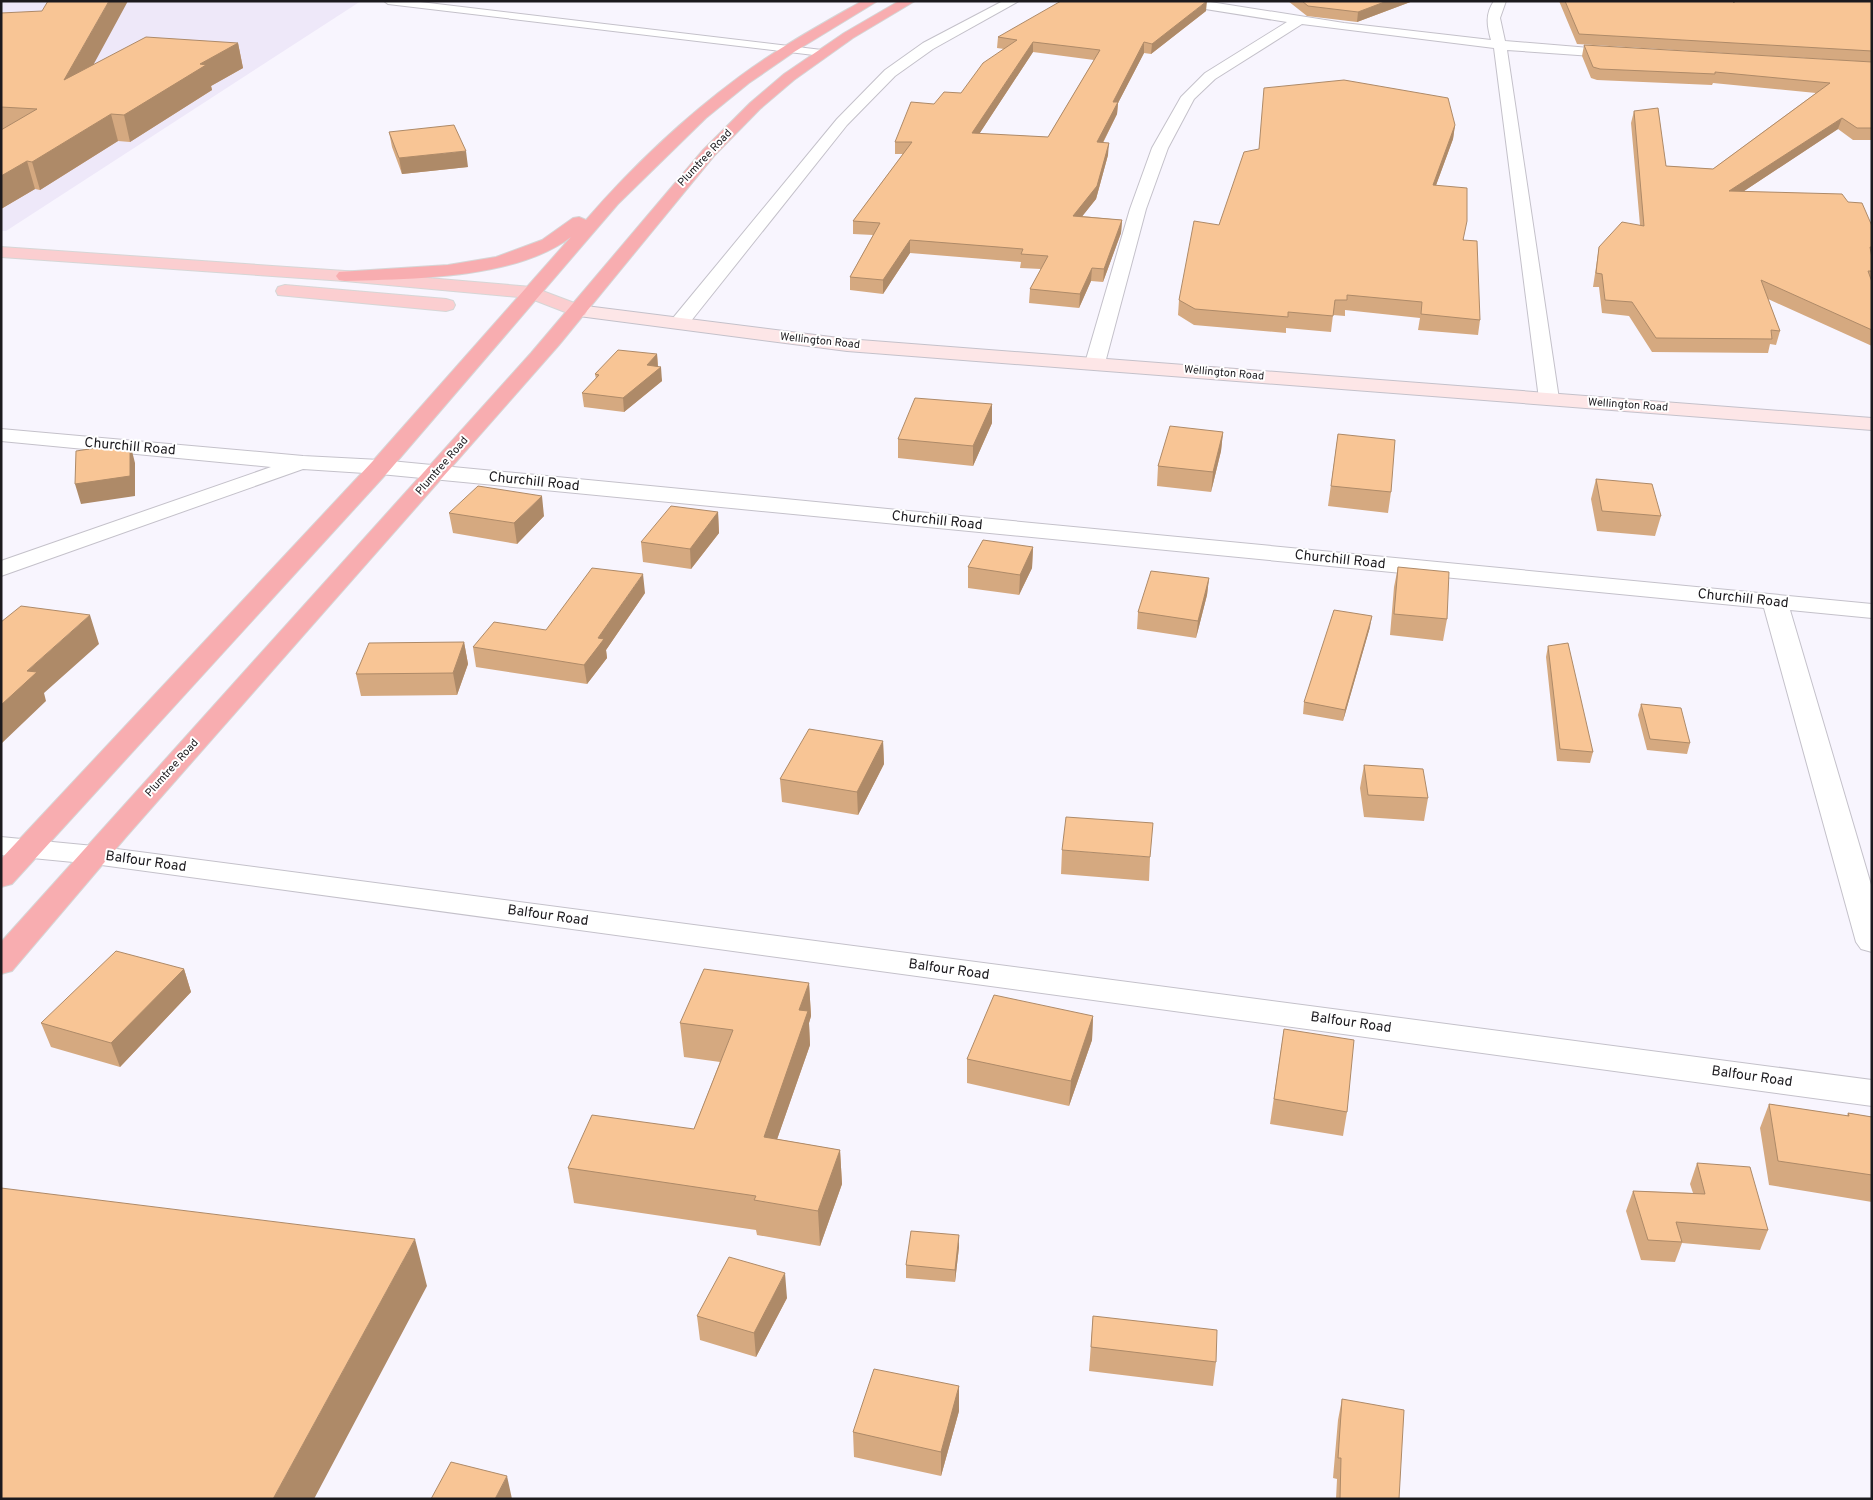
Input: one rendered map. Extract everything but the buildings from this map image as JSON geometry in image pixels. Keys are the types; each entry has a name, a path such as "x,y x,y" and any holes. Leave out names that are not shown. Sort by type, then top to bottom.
{"highway":[{"path":"1,877 14,848 380,467 506,310 532,293 612,200 701,116 744,80 789,50 872,1"},
{"name":"Plumtree Road","path":"1,963 94,855 578,311 674,192 755,105 822,53 909,1"},
{"path":"345,276 435,272 517,257 550,243 612,200"}],"main road":[{"path":"1,252 345,276 532,293 578,311"},
{"path":"1,267 179,282"},
{"path":"268,290 466,306"},
{"path":"506,310 578,311"},
{"name":"Wellington Road","path":"578,311 680,322 848,345 1872,424"}],"street":[{"path":"680,322 842,122 890,73 928,46 1013,1"},
{"path":"1180,1 1298,21 1500,46 1633,55"},
{"path":"1500,1 1493,10 1493,28 1500,46 1549,399"},
{"path":"1095,363 1138,209 1160,148 1188,96 1210,76 1298,21"},
{"name":"Churchill Road","path":"1,435 302,463 436,472 1872,611"},
{"path":"1,569 302,463"},
{"path":"1775,602 1872,942"},
{"name":"Balfour Road","path":"14,848 94,855 1872,1093"}],"lane":[{"path":"388,1 822,53"}],"shaded area":[{"path":"1,1 361,1 6,231 1,231"}]}
